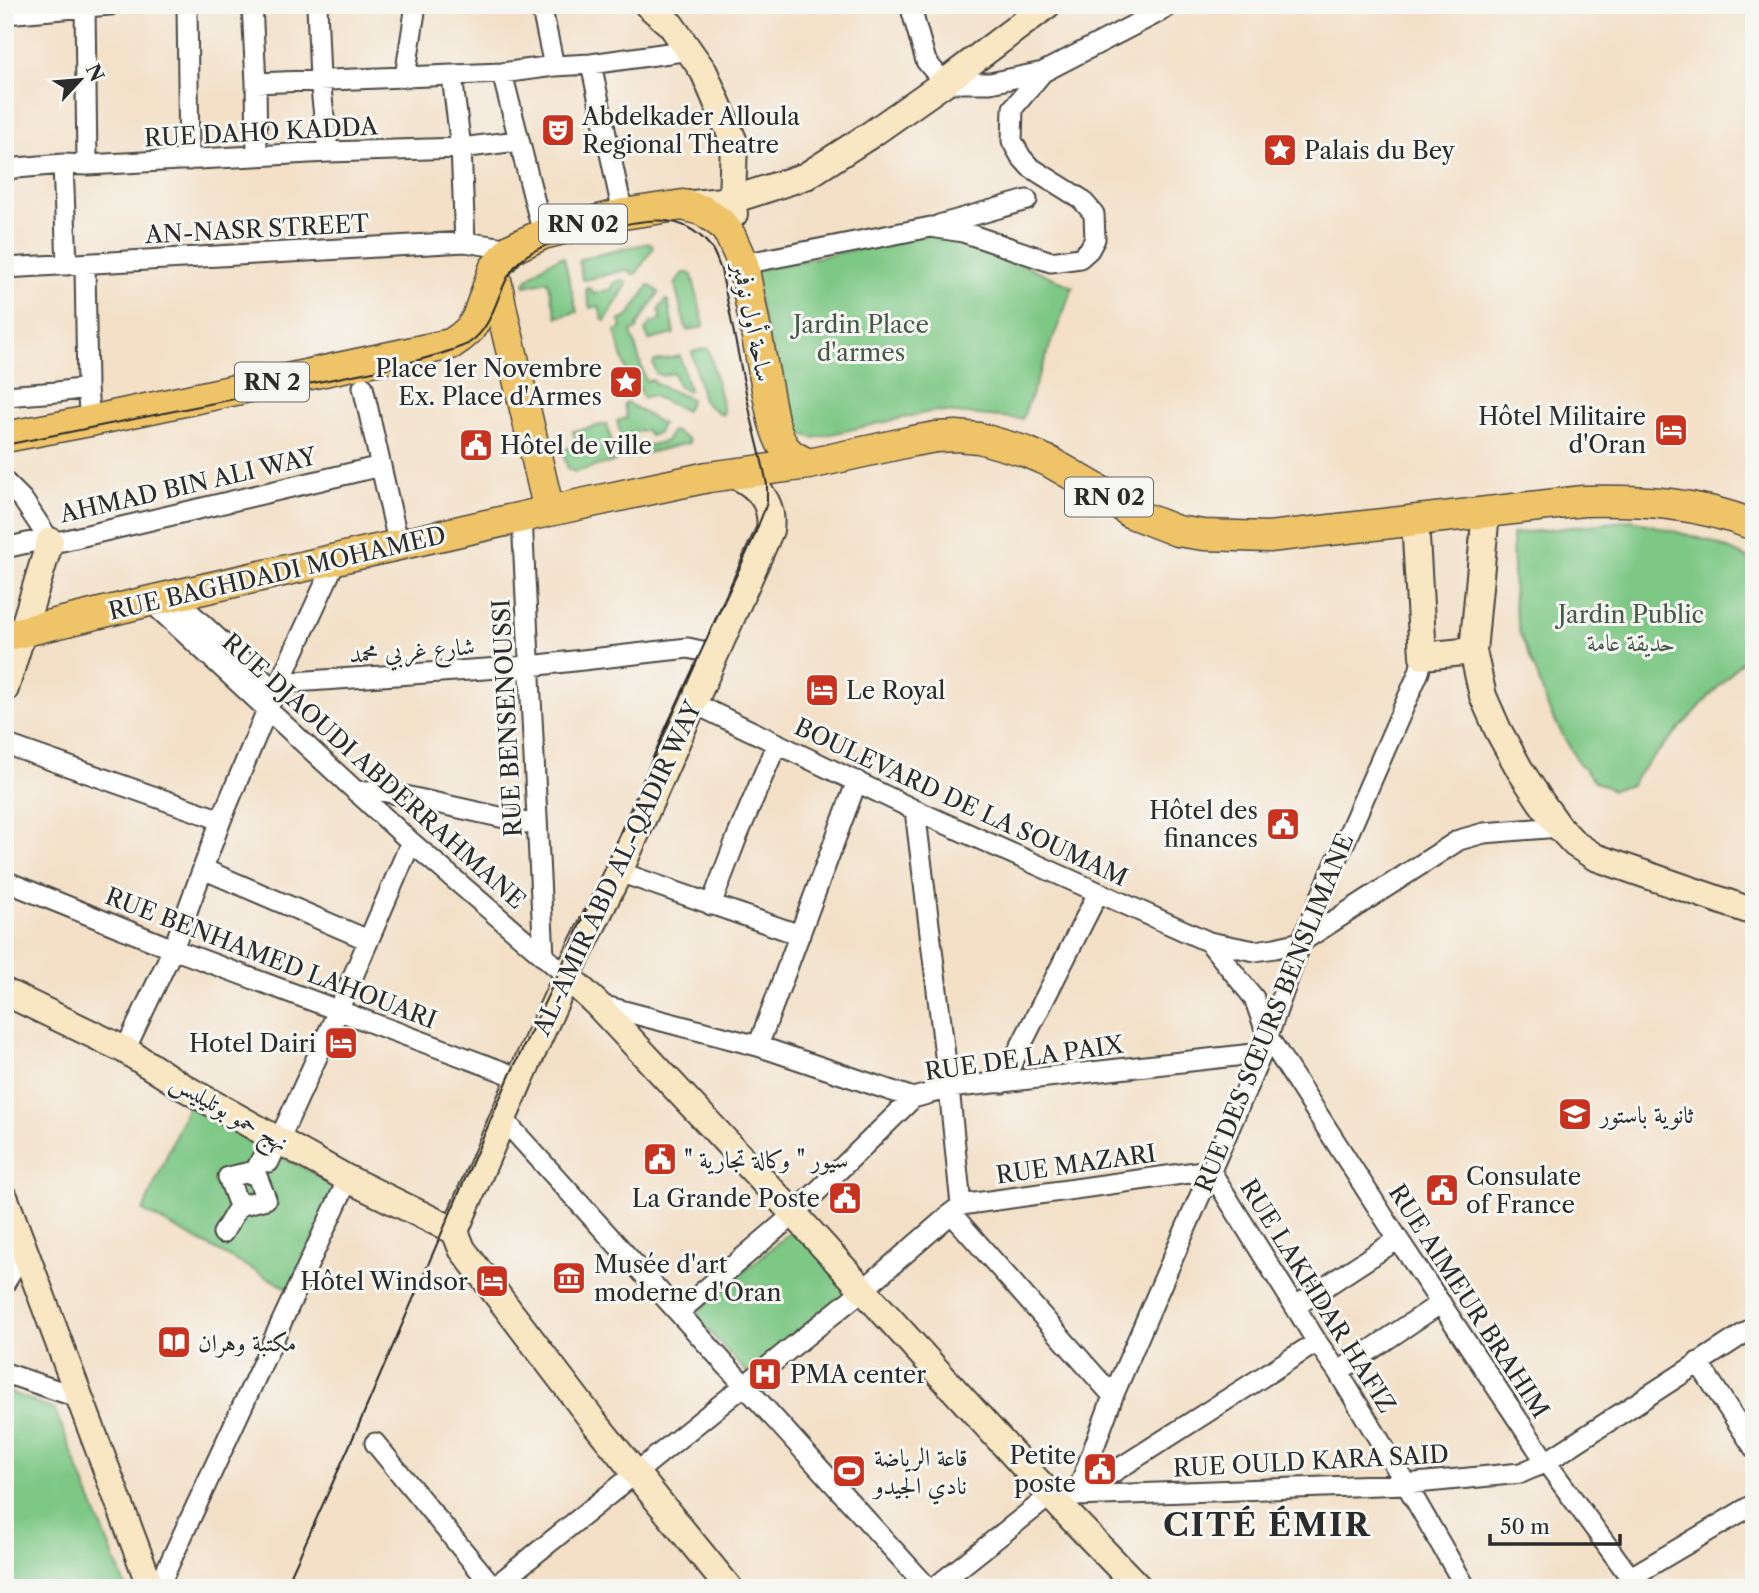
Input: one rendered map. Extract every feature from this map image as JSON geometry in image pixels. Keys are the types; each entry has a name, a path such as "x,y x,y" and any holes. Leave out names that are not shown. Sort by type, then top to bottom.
{"main road":[{"path":"648,5 671,25 704,72 734,142 732,200 743,264"},
{"path":"683,205 732,200 806,176 944,83 1047,5"},
{"name":"RN 02","path":"503,259 543,234 623,214 683,205"},
{"name":"ساحة أول نوفمبر","path":"683,205 704,211 722,224 730,235 743,264 778,437 785,450 794,458 809,464"},
{"path":"503,259 502,311 535,514 708,477 809,464"},
{"name":"RN 2","path":"5,438 451,344 470,329 477,318 503,259"},
{"name":"RN 02","path":"809,464 914,441 956,436 979,438 1024,450 1050,462 1107,495 1130,513 1177,531 1205,535 1269,537 1583,501 1631,500 1666,502 1702,509 1729,515 1754,525"},
{"name":"AL-AMIR ABD AL-QADIR WAY","path":"455,1231 567,976 619,872 769,530 770,516 756,487 732,474"},
{"path":"1486,512 1473,651 1483,696 1520,769 1559,827 1575,844 1595,858 1754,912"},
{"name":"RUE BAGHDADI MOHAMED","path":"14,634 535,514"},
{"name":"RUE DES SŒURS BENSLIMANE","path":"1415,521 1423,656"},
{"path":"5,689 14,634 50,541"},
{"path":"1423,656 1473,651"},
{"path":"567,976 596,1003 1063,1500 1139,1588"},
{"name":"نهج حمو بوتليليس","path":"5,992 125,1050 185,1088 348,1179 455,1231"},
{"path":"5,1199 150,1588"},
{"path":"455,1231 462,1249 635,1474 729,1588"}],"street":[{"path":"5,14 110,5"},
{"path":"187,5 188,160"},
{"path":"252,5 257,156"},
{"path":"317,5 320,80 328,152"},
{"path":"405,77 416,5"},
{"path":"541,5 554,66"},
{"path":"910,5 926,61 944,83 990,83 1043,72 1170,5"},
{"path":"85,7 88,165"},
{"path":"256,83 502,73 690,50"},
{"path":"591,64 623,214"},
{"path":"931,227 963,232 1051,262 1080,258 1089,250 1095,239 1094,214 1081,199 1030,167 1012,141 1013,108 1043,72"},
{"path":"502,73 543,234"},
{"path":"452,76 461,148 465,242"},
{"name":"RUE DAHO KADDA","path":"5,169 63,164 461,148 518,141"},
{"path":"63,164 76,264 90,421"},
{"path":"743,264 931,227 1027,200"},
{"name":"AN-NASR STREET","path":"5,268 465,242 503,259"},
{"path":"363,387 399,546"},
{"path":"5,396 87,388"},
{"name":"AHMAD BIN ALI WAY","path":"5,548 36,541 62,541 381,466"},
{"path":"5,482 23,500 50,541"},
{"name":"RUE BENSENOUSSI","path":"535,514 530,666 544,957"},
{"path":"125,1050 173,949 221,820 267,710 336,560"},
{"path":"161,599 278,688"},
{"name":"RUE DJAOUDI ABDERRAHMANE","path":"161,599 267,710 411,842 567,976"},
{"name":"شارع غربي محمد","path":"278,688 530,666 688,648 715,654"},
{"name":"RUE DES SŒURS BENSLIMANE","path":"1063,1500 1113,1396 1265,1045 1301,942 1419,672 1423,656"},
{"name":"BOULEVARD DE LA SOUMAM","path":"693,703 915,810 1209,943"},
{"path":"711,905 777,743"},
{"path":"5,744 221,820"},
{"path":"758,1046 857,781"},
{"path":"356,792 378,790 536,825"},
{"path":"915,810 949,1088 956,1209 1113,1396"},
{"path":"1209,943 1255,951 1301,942 1459,840 1484,833 1559,827"},
{"path":"239,1206 228,1177 255,1171 262,1158 269,1162 411,842"},
{"path":"203,869 368,940"},
{"path":"619,872 800,935"},
{"name":"RUE BENHAMED LAHOUARI","path":"5,881 173,949 520,1079"},
{"path":"1002,1083 1098,893"},
{"name":"RUE AIMEUR BRAHIM","path":"1209,943 1254,998 1265,1045 1398,1238 1546,1462 1634,1582"},
{"name":"RUE DE LA PAIX","path":"596,1003 758,1046 913,1098 949,1088 1002,1083 1265,1045"},
{"path":"679,1312 794,1214 913,1098"},
{"path":"503,1119 931,1588 1063,1500 1317,1342"},
{"name":"RUE MAZARI","path":"956,1209 1210,1170"},
{"name":"RUE LAKHDAR HAFIZ","path":"1210,1170 1338,1372 1466,1588"},
{"path":"223,1233 239,1206 266,1199 255,1171"},
{"path":"158,1588 348,1179"},
{"path":"375,1443 494,1588 863,1290 956,1209"},
{"path":"1296,1306 1398,1238"},
{"path":"5,1283 24,1248"},
{"path":"1338,1372 1441,1303"},
{"name":"RUE OULD KARA SAID","path":"1063,1500 1406,1484 1521,1474 1546,1462 1754,1327"},
{"path":"1698,1362 1754,1448"},
{"path":"5,1373 81,1401"},
{"path":"1634,1582 1754,1504"}],"green space":[{"name":"Jardin Place d'armes","path":"930,234 1029,267 1073,287 1022,419 934,411 813,438 793,430 751,271"},
{"path":"652,244 653,248 636,274 626,270 582,279 580,259"},
{"path":"562,257 577,312 557,317 548,281 525,286 524,283 546,264"},
{"path":"683,273 692,275 704,325 688,331 675,285"},
{"path":"622,280 627,284 605,321 599,306 590,308 586,290 591,289 593,294 612,289 613,283"},
{"path":"649,285 659,292 637,326 638,329 631,332 646,381 653,380 654,383 691,399 686,411 651,395 643,398 640,389 632,391 615,331 622,328 620,320 628,317"},
{"path":"666,300 674,334 649,340 645,331 651,323 661,320 659,309"},
{"path":"707,348 724,412 722,415 703,400 692,352"},
{"path":"680,356 689,390 687,391 678,386 674,373 662,376 656,373 653,363"},
{"path":"626,402 662,424 658,433 650,436 646,430 626,434 627,439 622,440 617,421 627,418 624,405"},
{"path":"607,424 616,461 575,472 568,469 562,450 577,446 573,431"},
{"path":"674,431 689,440 689,443 626,458 627,450 664,442"},
{"name":"Jardin Public حديقة عامة","path":"1632,520 1710,541 1754,561 1754,648 1645,766 1631,785 1612,790 1596,782 1580,765 1548,708 1520,634 1514,604 1512,534"},
{"path":"188,1106 336,1185 291,1290 143,1211"},
{"path":"796,1227 854,1289 747,1373 694,1315"},
{"path":"5,1390 55,1410 126,1588 5,1588"}],"tram line":[{"path":"5,445 388,368 455,349 479,335 513,268 522,259 553,243 636,222 667,221 697,233 710,246 721,270 767,485 767,503 560,970 510,1075 285,1588"}],"place":[{"name":"Abdelkader Alloula Regional Theatre","path":"558,130"},
{"name":"Palais du Bey","path":"1280,150"},
{"name":"Place 1er Novembre Ex. Place d'Armes","path":"626,382"},
{"name":"Hôtel Militaire d'Oran","path":"1671,430"},
{"name":"Hôtel de ville","path":"476,445"},
{"name":"Le Royal","path":"822,690"},
{"name":"Hôtel des finances","path":"1283,824"},
{"name":"Hotel Dairi","path":"341,1043"},
{"name":"ثانوية باستور","path":"1575,1114"},
{"name":"\" سيور \" وكالة تجارية","path":"660,1159"},
{"name":"Consulate of France","path":"1442,1190"},
{"name":"La Grande Poste","path":"845,1198"},
{"name":"Musée d'art moderne d'Oran","path":"569,1278"},
{"name":"Hôtel Windsor","path":"492,1281"},
{"name":"مكتبة وهران","path":"174,1342"},
{"name":"PMA center","path":"765,1374"},
{"name":"Petite poste","path":"1100,1469"},
{"name":"قاعة الرياضة نادي الجيدو","path":"849,1471"}],"district":[{"name":"CITÉ ÉMIR","path":"1267,1524"}]}
